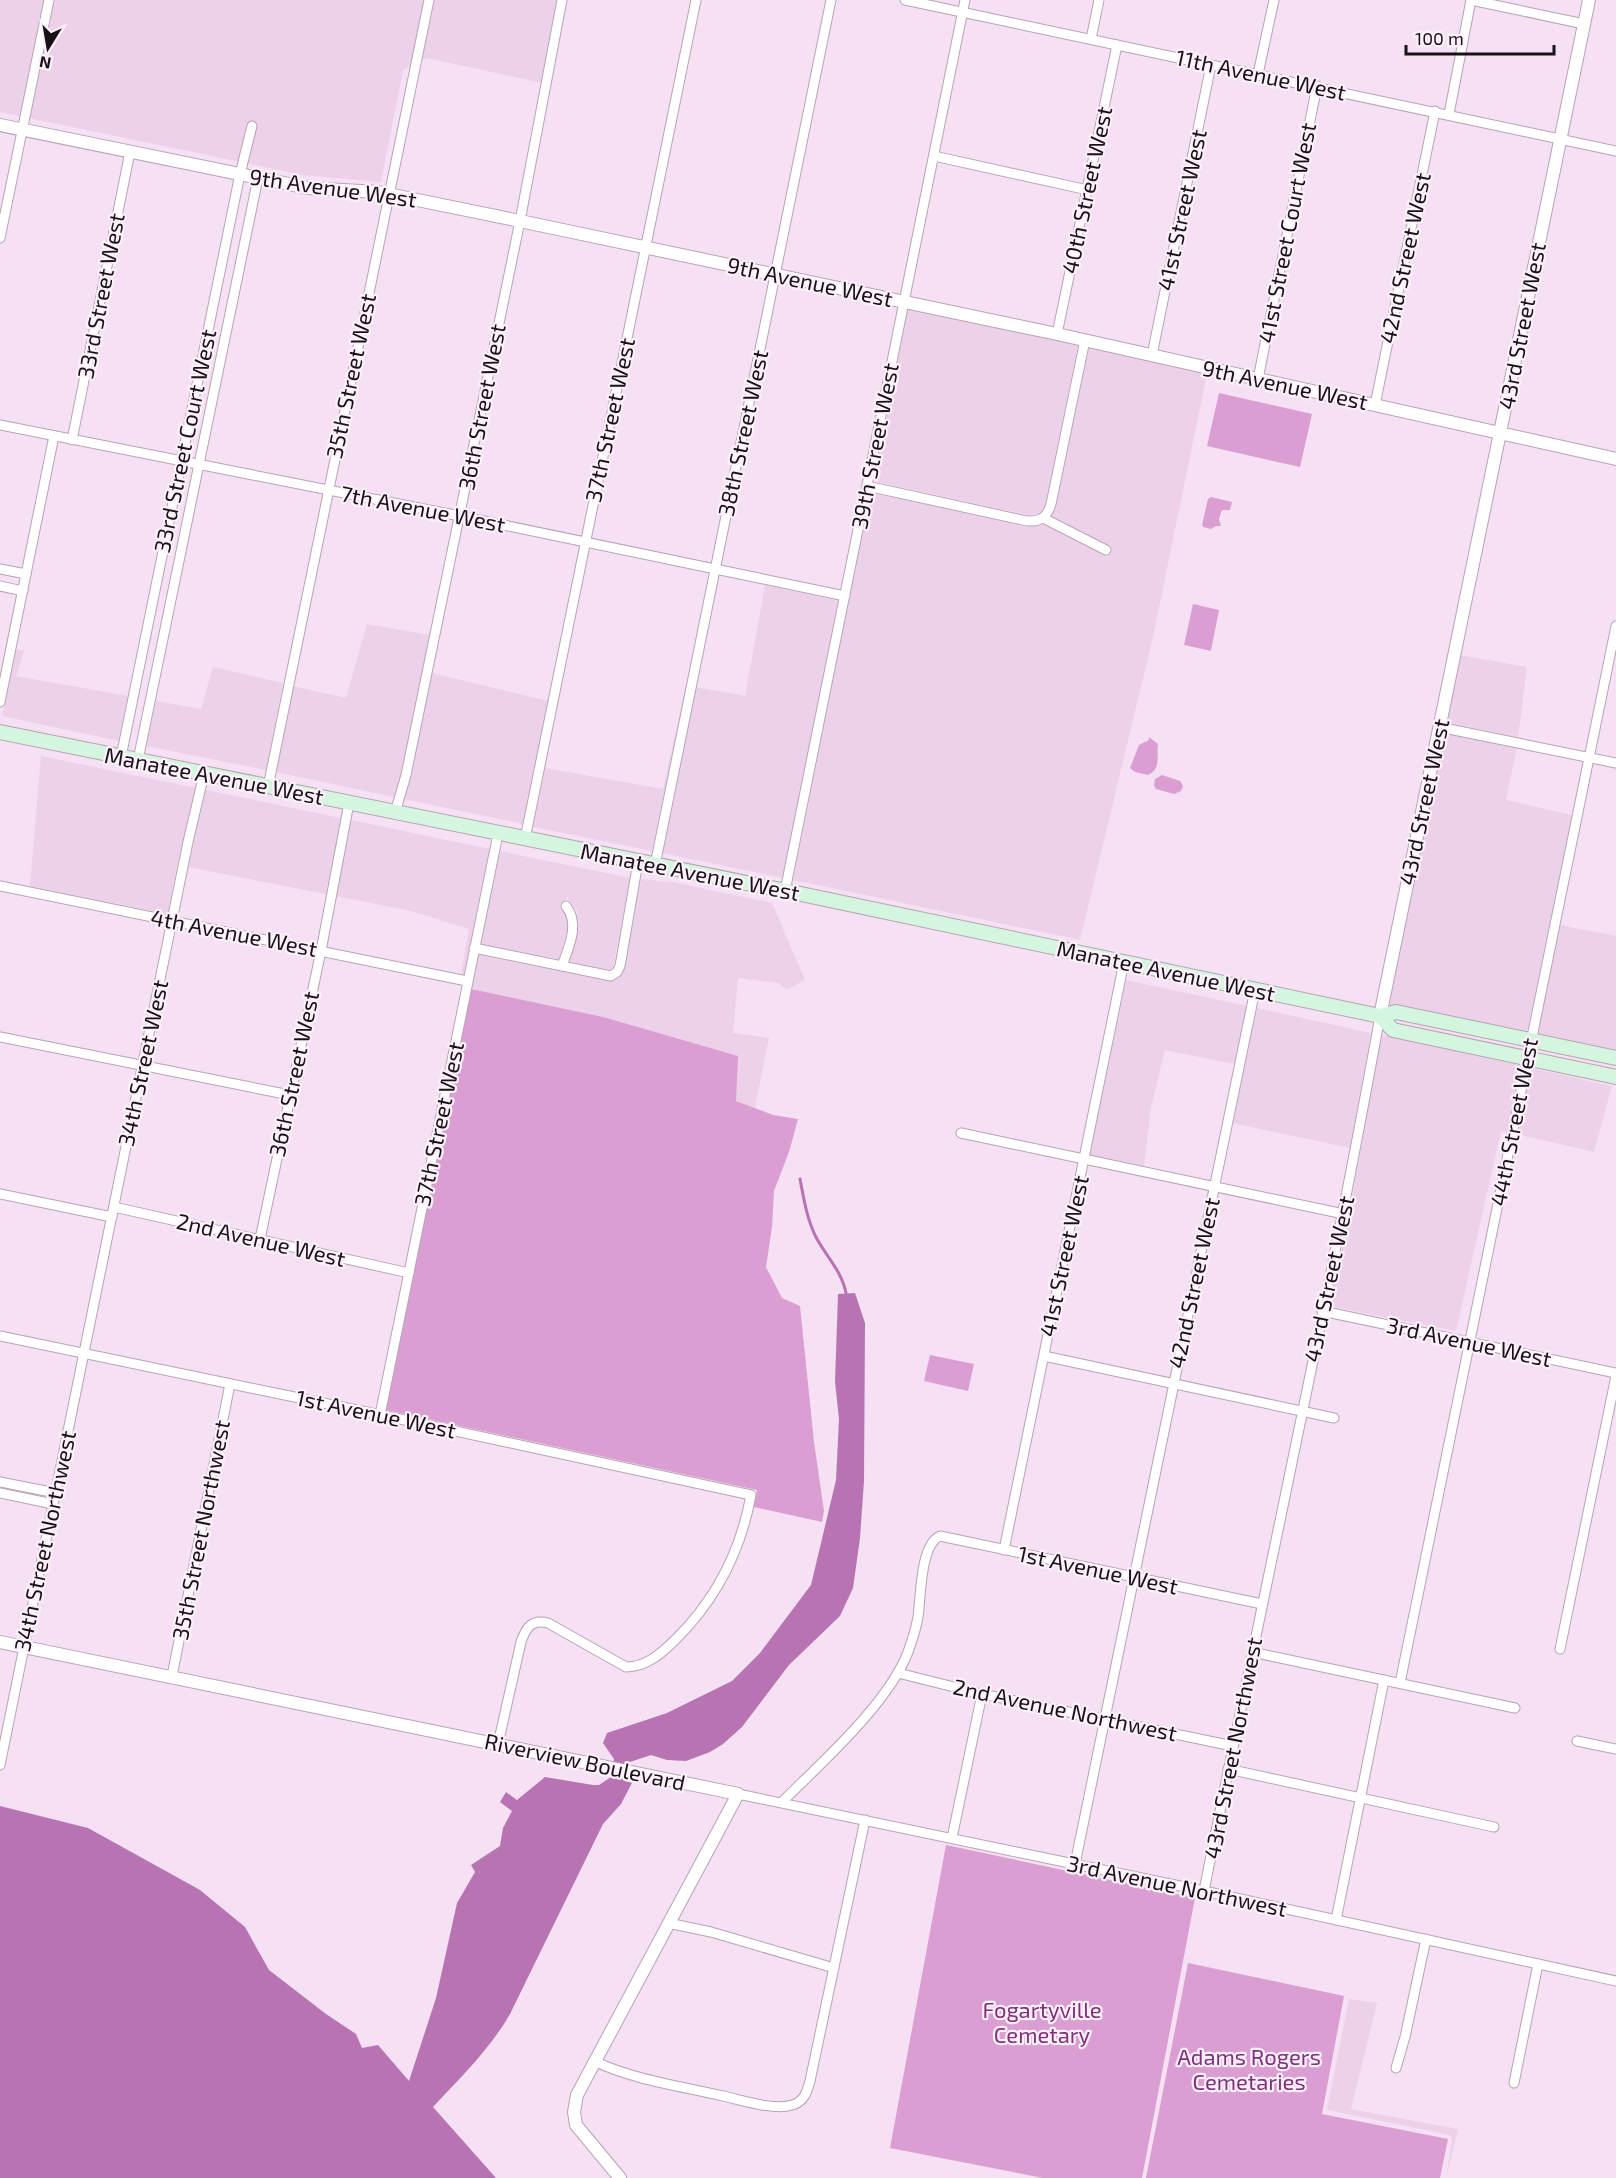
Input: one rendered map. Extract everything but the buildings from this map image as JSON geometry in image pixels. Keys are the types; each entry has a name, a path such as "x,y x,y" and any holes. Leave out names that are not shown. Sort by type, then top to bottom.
{"main road":[{"name":"Manatee Avenue West","path":"0,732 785,891 1380,1016 1396,1012 1616,1058"},
{"name":"Manatee Avenue West","path":"1380,1016 1392,1030 1616,1077"}],"street":[{"path":"0,238 49,0"},
{"name":"35th Street West","path":"268,787 429,0"},
{"name":"36th Street West","path":"395,813 406,776 460,516 562,0"},
{"name":"37th Street West","path":"525,839 696,0"},
{"name":"38th Street West","path":"655,865 831,0"},
{"name":"11th Avenue West","path":"905,0 1616,151"},
{"name":"39th Street West","path":"785,891 965,0"},
{"path":"1091,39 1099,0"},
{"path":"1258,75 1274,0"},
{"path":"1449,114 1471,0 1584,24"},
{"name":"43rd Street West","path":"1262,1604 1344,1214 1380,1016 1589,0"},
{"name":"40th Street West","path":"1057,334 1117,45"},
{"name":"41st Street West","path":"1152,356 1211,65"},
{"name":"41st Street Court West","path":"1258,379 1317,86"},
{"name":"42nd Street West","path":"1375,405 1435,111"},
{"name":"9th Avenue West","path":"0,124 309,188 371,191 520,221 1085,340 1616,459"},
{"name":"33rd Street Court West","path":"121,757 180,461 252,126"},
{"name":"33rd Street West","path":"72,440 130,152"},
{"path":"934,156 1088,190"},
{"name":"33rd Street Court West","path":"138,760 258,178"},
{"path":"867,486 1027,521 1035,522 1043,518 1051,504 1085,340"},
{"name":"7th Avenue West","path":"0,425 328,489 845,596"},
{"path":"0,702 54,436"},
{"path":"1043,518 1106,550"},
{"path":"0,569 26,574"},
{"path":"0,586 23,591"},
{"name":"44th Street West","path":"1400,1683 1616,626"},
{"path":"1439,726 1616,763"},
{"name":"34th Street West","path":"84,1353 204,774"},
{"name":"36th Street West","path":"260,1239 321,951 349,803"},
{"name":"37th Street West","path":"380,1415 498,834"},
{"path":"474,948 611,976 620,966 638,862"},
{"name":"4th Avenue West","path":"0,886 467,981"},
{"path":"562,966 574,924 573,914 566,906"},
{"name":"41st Street West","path":"1004,1550 1124,962"},
{"name":"42nd Street West","path":"1075,1864 1256,990"},
{"path":"0,1037 290,1095"},
{"path":"961,1134 1344,1214"},
{"path":"0,1194 112,1217"},
{"name":"2nd Avenue West","path":"114,1207 408,1273"},
{"name":"3rd Avenue West","path":"1322,1311 1616,1374"},
{"name":"1st Avenue West","path":"0,1336 751,1495 738,1545 716,1589 693,1622 653,1659 636,1667 626,1667 548,1623 536,1622 528,1627 521,1642 498,1744"},
{"name":"34th Street Northwest","path":"0,1765 84,1353"},
{"path":"1044,1356 1334,1418"},
{"path":"1560,1649 1616,1374"},
{"name":"35th Street Northwest","path":"172,1676 230,1384"},
{"path":"0,1482 56,1493"},
{"path":"0,1493 53,1504"},
{"name":"1st Avenue West","path":"898,1673 915,1632 926,1556 930,1545 940,1536 1262,1604"},
{"name":"43rd Street Northwest","path":"1203,1891 1262,1604"},
{"name":"Riverview Boulevard","path":"0,1642 738,1794"},
{"path":"1252,1652 1515,1708"},
{"path":"782,1803 853,1730 898,1673"},
{"name":"2nd Avenue Northwest","path":"898,1673 982,1694 1233,1746"},
{"path":"1336,1920 1384,1680"},
{"path":"952,1838 982,1694"},
{"path":"1577,1741 1616,1749"},
{"path":"1228,1769 1494,1827"},
{"path":"620,2178 584,2137 574,2119 577,2095 738,1794"},
{"name":"3rd Avenue Northwest","path":"738,1794 1203,1891 1616,1981"},
{"path":"594,2061 647,2079 764,2104 786,2107 799,2102 806,2094 810,2081 865,1820"},
{"path":"668,1923 711,1932 834,1968"},
{"path":"1396,2068 1426,1939"},
{"path":"1514,2083 1538,1964"}],"shaded area":[{"path":"0,0 558,0 542,83 427,58 403,70 381,182 303,175 0,112"},
{"path":"908,309 1078,345 1046,503 1039,514 1028,515 873,481"},
{"path":"1089,347 1207,374 1153,637 1080,940 793,880 871,492 1026,527 1044,525 1108,557 1112,547 1052,516"},
{"path":"765,585 838,601 783,878 662,853 696,687 745,696"},
{"path":"367,624 430,635 401,774 394,797 276,772 293,686 346,698"},
{"path":"16,649 24,651 16,676 128,696 119,741 2,716"},
{"path":"1459,655 1527,667 1518,737 1446,722"},
{"path":"213,667 283,683 266,770 146,746 156,701 201,709"},
{"path":"432,673 548,701 523,824 404,799 411,777"},
{"path":"686,685 652,851 533,827 545,768 663,789"},
{"path":"1443,733 1517,748 1506,800 1572,815 1527,1033 1387,1005"},
{"path":"41,756 196,788 177,865 168,914 30,886"},
{"path":"206,790 341,818 326,894 188,867"},
{"path":"351,820 490,849 464,975 461,974 469,929 411,911 336,896"},
{"path":"500,851 630,878 611,970 569,962 579,923 577,910 567,898 559,905 568,917 569,924 559,959 480,944"},
{"path":"641,879 672,882 772,903 805,980 786,990 779,983 738,978 733,1033 769,1038 755,1108 736,1101 603,1017 471,989 478,955 610,981 617,979 625,967"},
{"path":"1565,897 1560,925 1616,936 1616,1052 1537,1035"},
{"path":"1126,980 1247,1006 1234,1064 1165,1050 1151,1107 1144,1166 1090,1155"},
{"path":"1257,1008 1371,1033 1350,1148 1232,1123"},
{"path":"1381,1035 1520,1065 1507,1132 1501,1131 1456,1331 1328,1306 1350,1210"},
{"path":"1530,1068 1612,1086 1594,1152 1517,1134"},
{"path":"855,1293 865,1323 864,1481 860,1538 853,1588 840,1616 789,1665 742,1727 723,1744 710,1752 686,1761 667,1760 651,1755 627,1763 624,1780 632,1783 621,1804 603,1824 510,2014 484,2051 433,2107 496,2178 0,2178 0,1806 88,1828 200,1890 245,1927 269,1970 356,2034 362,2048 378,2045 409,2081 436,1998 457,1903 475,1872 471,1865 500,1846 503,1828 512,1811 500,1802 506,1792 517,1800 545,1777 599,1785 611,1777 614,1759 603,1743 607,1733 667,1713 732,1681 760,1653 811,1585 836,1480 839,1419 835,1382 838,1294"},
{"path":"1349,1999 1377,2003 1351,2109 1458,2129 1446,2178 1452,2140 1450,2135 1327,2110"}],"green space":[{"path":"1219,393 1312,414 1300,467 1207,446"},
{"path":"1211,497 1232,502 1230,510 1222,510 1219,519 1221,526 1211,529 1202,525 1208,499"},
{"path":"1193,604 1219,610 1211,651 1184,645"},
{"path":"1149,737 1158,744 1158,761 1155,769 1148,775 1135,772 1130,768 1139,745 1149,740"},
{"path":"1162,775 1180,781 1183,786 1181,791 1174,794 1156,789 1155,779"},
{"path":"471,989 603,1017 738,1056 736,1101 773,1115 798,1119 789,1152 774,1191 766,1267 782,1298 800,1306 814,1442 824,1511 822,1522 754,1507 757,1490 386,1410"},
{"path":"930,1355 974,1364 968,1391 924,1381"},
{"name":"Fogartyville Cemetary","path":"946,1845 1195,1898 1142,2178 1043,2178 890,2148"},
{"name":"Adams Rogers Cemetaries","path":"1188,1963 1344,1996 1322,2114 1448,2139 1440,2178 1146,2178"}],"waterway":[{"path":"800,1179 806,1210 814,1232 838,1271 846,1293"}]}
